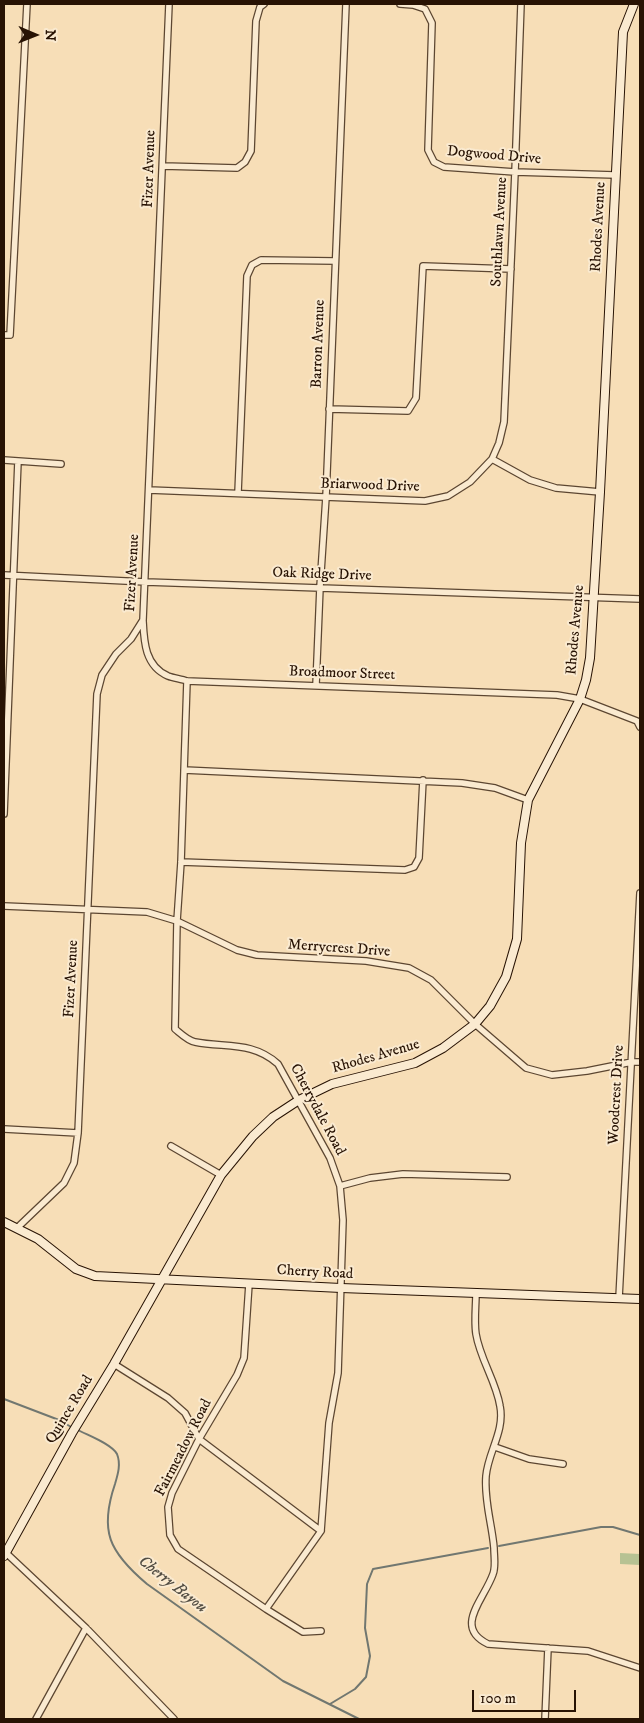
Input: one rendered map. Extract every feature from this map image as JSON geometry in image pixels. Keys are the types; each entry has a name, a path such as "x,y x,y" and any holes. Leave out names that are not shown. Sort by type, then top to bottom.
{"main road":[{"name":"Rhodes Avenue","path":"162,1279 221,1175 273,1117 299,1100 332,1084 415,1063 443,1048 475,1024 490,1006 506,977 517,939 521,844 528,800 580,698 590,658 623,32 634,4"},
{"name":"Cherry Road","path":"4,1222 38,1239 76,1269 95,1276 342,1288 640,1299"},
{"name":"Quince Road","path":"4,1553 162,1279"}],"street":[{"path":"7,335 27,4"},
{"name":"Fizer Avenue","path":"17,1228 64,1183 74,1163 78,1133 97,694 102,675 116,654 131,639 143,620 169,4"},
{"path":"162,166 237,168 246,162 251,151 256,21 260,8 264,4"},
{"name":"Barron Avenue","path":"316,685 326,498 346,4"},
{"name":"Dogwood Drive","path":"400,4 413,5 425,9 432,23 428,150 434,162 444,167 615,176"},
{"name":"Southlawn Avenue","path":"492,459 500,443 504,422 521,4"},
{"path":"238,493 247,276 252,265 261,260 335,261"},
{"path":"329,409 408,411 416,398 424,266 511,269"},
{"path":"492,459 530,480 556,488 600,492"},
{"name":"Briarwood Drive","path":"149,490 425,501 448,496 470,482 492,459"},
{"path":"4,460 61,464"},
{"path":"4,814 18,461"},
{"name":"Oak Ridge Drive","path":"4,575 146,582 640,599"},
{"name":"Broadmoor Street","path":"143,620 144,644 154,666 167,676 187,680 557,695 580,698"},
{"name":"Cherrydale Road","path":"187,680 176,921 174,1029 192,1042 240,1046 268,1054 278,1064 299,1100 330,1158 340,1186 344,1220 338,1373 329,1423 321,1531"},
{"path":"580,698 637,721 640,727"},
{"path":"184,770 462,783 495,788 528,800"},
{"path":"180,862 405,870 414,867 419,858 423,780"},
{"name":"Woodcrest Drive","path":"619,1298 640,893"},
{"name":"Merrycrest Drive","path":"4,906 147,912 176,921 237,950 257,956 366,961 409,968 431,980 475,1024 526,1068 552,1075 640,1062"},
{"path":"4,1129 78,1133"},
{"path":"171,1146 221,1175"},
{"path":"340,1186 370,1178 403,1174 508,1177"},
{"name":"Fairmeadow Road","path":"249,1284 244,1358 238,1375 199,1439 172,1493 168,1507 170,1535 178,1549 266,1610 304,1632 321,1631"},
{"path":"476,1292 476,1333 481,1354 494,1385 500,1407 500,1429 486,1474 486,1493 494,1548 494,1572 471,1620 473,1633 479,1640 488,1644 588,1651 640,1668"},
{"path":"114,1364 168,1398 185,1413 199,1439 321,1531 266,1610"},
{"path":"494,1447 529,1459 563,1464"},
{"path":"4,1553 86,1628 174,1719"},
{"path":"36,1719 86,1628"},
{"path":"545,1719 548,1648"}],"green space":[{"path":"620,1553 640,1554 640,1565 620,1564"}],"waterway":[{"name":"Cherry Bayou","path":"4,1399 59,1420 73,1428"},
{"name":"Cherry Bayou","path":"78,1430 105,1443 117,1454 119,1469 110,1500 108,1528 116,1551 134,1572 147,1584 283,1681 359,1719"},
{"path":"499,1546 601,1527 613,1527 640,1535"},
{"path":"330,1704 355,1689 366,1677 370,1656 365,1628 367,1584 373,1569 488,1548"}]}
